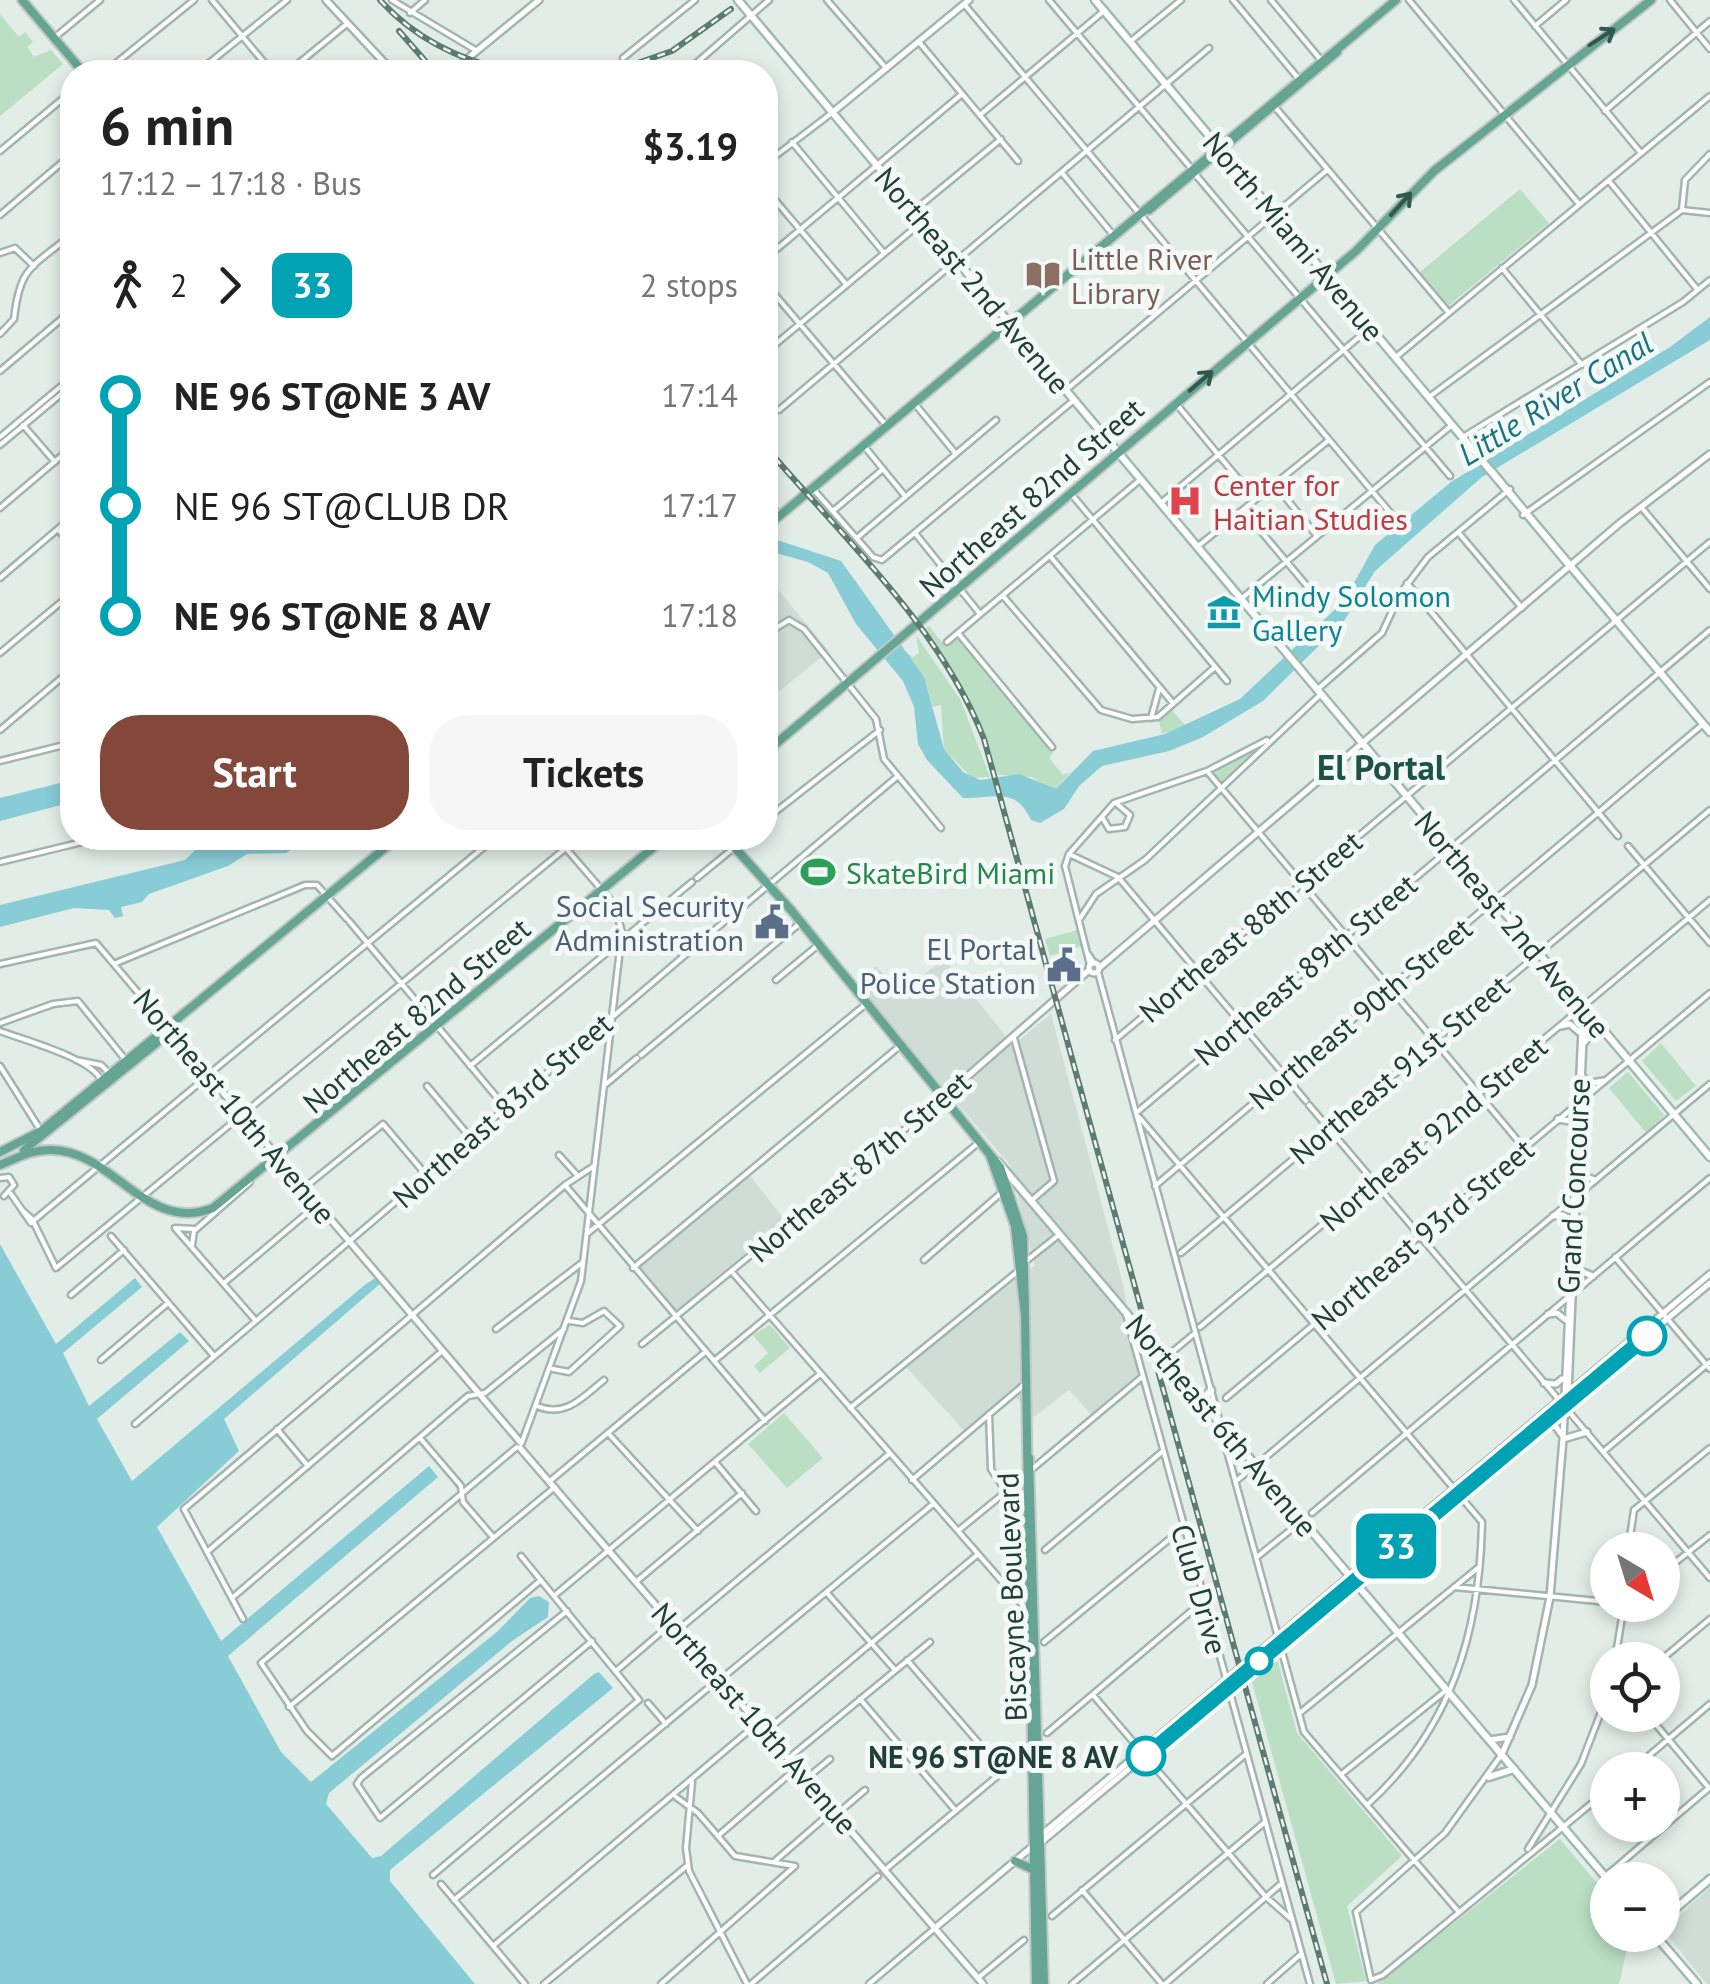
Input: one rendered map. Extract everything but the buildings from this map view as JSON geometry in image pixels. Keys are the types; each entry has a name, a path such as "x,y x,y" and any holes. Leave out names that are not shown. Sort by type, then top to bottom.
{"main road":[{"path":"22,0 73,60"},
{"name":"Northeast 2nd Avenue","path":"738,0 1710,1157"},
{"name":"North Miami Avenue","path":"1096,0 1710,732"},
{"path":"1221,148 1298,78 1396,0"},
{"name":"Northeast 82nd Street","path":"778,741 1327,275 1378,230 1434,171 1651,0"},
{"path":"780,518 1140,214 1276,107 1344,43"},
{"path":"1276,107 1298,78"},
{"path":"0,1160 38,1142 383,850"},
{"name":"Northeast 82nd Street","path":"253,1178 650,850"},
{"name":"Biscayne Boulevard","path":"736,850 852,988 863,995 866,1004 990,1155 1014,1198 1026,1261 1024,1314"},
{"path":"1584,1042 1590,1033 1605,1032"},
{"path":"0,1160 128,1063"},
{"path":"0,1160 50,1150 71,1154 171,1212 198,1214 217,1206 253,1178"},
{"name":"Biscayne Boulevard","path":"990,1155 1015,1226 1024,1314 1036,1984"},
{"name":"Northeast 6th Avenue","path":"990,1155 1593,1862"},
{"path":"1132,1338 1143,1332"},
{"path":"1198,1396 1205,1398 1211,1390"},
{"path":"1227,1450 1238,1443"},
{"name":"Biscayne Boulevard","path":"1028,1473 1044,1984"},
{"path":"1027,1610 1035,1623"},
{"path":"1028,1687 1036,1702"},
{"path":"1489,1777 1514,1769"},
{"path":"1039,1817 1054,1824"},
{"path":"1015,1861 1032,1869"},
{"path":"1680,1905 1710,1879"},
{"path":"1669,1952 1696,1984"}],"street":[{"path":"54,38 100,0"},
{"path":"120,60 194,0"},
{"path":"212,0 262,60"},
{"path":"213,60 288,0"},
{"path":"326,0 382,60"},
{"path":"392,0 408,14 477,51"},
{"path":"408,14 425,0"},
{"path":"466,60 538,0"},
{"path":"623,58 695,0"},
{"path":"700,60 769,0"},
{"path":"828,0 886,68"},
{"path":"1048,0 1450,476"},
{"path":"1131,41 1181,0"},
{"path":"1233,0 1298,78"},
{"path":"1282,0 1273,3 1321,60"},
{"path":"1409,0 1579,204"},
{"path":"1514,0 1641,154"},
{"path":"1535,26 1566,0"},
{"path":"1670,0 1710,49"},
{"path":"778,153 966,2 1398,522"},
{"path":"980,115 1104,10"},
{"path":"1605,111 1710,21"},
{"path":"303,60 348,23"},
{"path":"919,42 1018,162"},
{"path":"779,410 1210,48"},
{"path":"778,248 962,94"},
{"path":"1396,358 1710,96"},
{"path":"0,151 60,101"},
{"path":"1276,107 1450,314"},
{"path":"914,210 1000,139"},
{"path":"792,142 884,253"},
{"path":"1682,210 1685,180 1710,154"},
{"path":"0,215 60,164"},
{"path":"1066,390 1327,170"},
{"path":"1062,172 1114,236"},
{"path":"1609,182 1697,288"},
{"path":"778,204 846,284"},
{"path":"1429,397 1682,210 1710,213"},
{"path":"778,342 923,221"},
{"path":"0,334 14,320 18,283 60,244"},
{"path":"0,253 15,248 34,266"},
{"path":"1502,268 1582,364"},
{"path":"1463,437 1683,302 1710,280"},
{"path":"778,299 887,427"},
{"path":"0,371 60,320"},
{"path":"1161,503 1371,327"},
{"path":"1526,513 1710,382"},
{"path":"0,445 60,388"},
{"path":"0,438 60,393"},
{"path":"814,490 880,560 1074,400"},
{"path":"1175,403 1256,499"},
{"path":"915,404 956,454"},
{"path":"857,538 996,420"},
{"path":"22,423 55,462"},
{"path":"1240,599 1452,425"},
{"path":"1198,547 1328,440"},
{"path":"864,446 905,496"},
{"name":"Northeast 87th Street","path":"642,1344 944,1097 1360,742 1710,454"},
{"path":"0,508 60,458"},
{"path":"833,511 883,469"},
{"path":"947,642 1141,480"},
{"path":"1275,484 1317,536"},
{"path":"1079,920 1096,894 1145,860 1382,632 1400,594 1428,557 1508,491"},
{"path":"1070,492 1227,680"},
{"path":"1642,508 1710,589"},
{"path":"1243,510 1323,605"},
{"path":"0,578 58,530 60,532"},
{"path":"1458,532 1522,608"},
{"path":"915,533 980,614"},
{"name":"Northeast 88th Street","path":"1115,1040 1710,542"},
{"path":"1050,556 1174,703"},
{"path":"1407,583 1618,836"},
{"path":"1400,594 1416,595"},
{"path":"1002,596 1101,710 1132,719 1151,718 1215,667"},
{"path":"0,654 60,603"},
{"path":"778,627 789,620 802,626 880,730 882,755 941,828"},
{"name":"Northeast 89th Street","path":"1136,1114 1710,630"},
{"path":"958,633 1052,747"},
{"path":"0,730 60,679"},
{"path":"1151,718 1160,687"},
{"name":"Northeast 90th Street","path":"1155,1186 1704,724"},
{"path":"778,812 880,730"},
{"path":"1268,740 1207,772 1114,802 1069,854 1064,866 1136,1114 1304,1732 1458,1910 1590,1804"},
{"path":"0,761 60,746"},
{"path":"1207,772 1524,1148"},
{"path":"738,910 898,776"},
{"path":"1102,816 1109,830 1125,828 1130,815 1114,802"},
{"name":"Northeast 91st Street","path":"1181,1254 1710,810"},
{"path":"1628,846 1710,944"},
{"path":"0,862 60,847"},
{"path":"31,1223 481,850"},
{"path":"0,1178 14,1182 7,1195 31,1223 56,1268 564,850"},
{"path":"540,1580 332,1756 289,1708 261,1663 521,1446 552,1368 583,1262 622,932 617,910 568,850"},
{"path":"470,1066 730,850"},
{"path":"1069,854 1118,878 1465,1290 1544,1382 1564,1399 1587,1432 1710,1578"},
{"path":"0,964 96,943 116,962 305,884 317,885 505,1108"},
{"name":"Northeast 92nd Street","path":"1200,1327 1710,900"},
{"name":"Northeast 83rd Street","path":"136,1424 732,915"},
{"path":"604,1086 798,923"},
{"path":"776,980 817,946"},
{"name":"Northeast 10th Avenue","path":"116,962 553,1484 981,1981"},
{"name":"Northeast 93rd Street","path":"1226,1398 1710,992"},
{"path":"0,1023 53,1004 78,1001 128,1063"},
{"path":"586,1236 866,1004"},
{"name":"Grand Concourse","path":"1458,1910 1383,1976 1371,1980 1356,1912 1415,1861 1465,1810 1489,1777 1513,1736 1544,1645 1564,1439 1571,1222 1579,1172 1583,1007"},
{"name":"Grand Concourse","path":"1567,1374 1566,1320 1575,1269 1576,1128 1583,1077 1583,1007"},
{"path":"1561,1026 1570,1024 1580,1033"},
{"path":"594,1030 609,1038"},
{"path":"0,1031 102,1066 110,1074"},
{"path":"1014,1038 1054,1181 1032,1200"},
{"path":"633,1268 900,1046"},
{"path":"76,1060 96,1071 102,1080"},
{"path":"0,1066 41,1131"},
{"path":"1583,1077 1591,1083 1604,1081"},
{"path":"1266,1457 1710,1084"},
{"path":"428,1086 470,1137"},
{"path":"1136,1114 1480,1518 1479,1567 1467,1648 1423,1744 1367,1806"},
{"path":"1558,1119 1570,1121 1576,1128"},
{"path":"304,1188 384,1124 427,1176"},
{"path":"714,1362 981,1141"},
{"path":"559,1155 578,1175"},
{"path":"243,1619 184,1510 565,1185 594,1166"},
{"path":"1579,1172 1585,1179 1596,1180"},
{"name":"Northeast 82nd Street","path":"198,1228 253,1178"},
{"path":"1312,1512 1710,1178"},
{"path":"565,1185 765,1420"},
{"path":"924,1260 1004,1191"},
{"path":"224,1284 318,1204"},
{"path":"1553,1216 1563,1214 1571,1222"},
{"path":"198,1228 175,1228 256,1321"},
{"path":"194,1248 190,1236 198,1228"},
{"path":"1026,1261 1060,1234"},
{"path":"111,1236 214,1356"},
{"path":"71,1295 124,1250"},
{"path":"1604,1452 1709,1365 1616,1257"},
{"path":"496,1329 583,1262"},
{"path":"1575,1269 1592,1276"},
{"path":"850,1408 1020,1271"},
{"path":"732,1272 1027,1610"},
{"path":"869,1984 1665,1316 1710,1274"},
{"path":"1457,1490 1542,1424 1585,1379 1710,1282"},
{"path":"101,1360 168,1303"},
{"name":"Club Drive","path":"1124,1310 1310,1984"},
{"path":"232,1598 468,1396 485,1393 567,1324 584,1324 604,1311 620,1326 569,1372 552,1368"},
{"path":"1548,1314 1557,1313 1566,1320"},
{"path":"1165,1358 1195,1333"},
{"path":"207,1552 441,1352"},
{"path":"289,1708 494,1538 608,1433 706,1352"},
{"path":"555,1595 820,1374"},
{"path":"1544,1382 1556,1384 1567,1374 1585,1379"},
{"path":"957,1532 1142,1377"},
{"path":"537,1406 550,1411 564,1410 604,1380"},
{"path":"912,1480 1026,1383"},
{"path":"989,1414 990,1469 1006,1491"},
{"path":"1542,1424 1553,1423 1564,1439 1587,1432"},
{"path":"277,1429 308,1466"},
{"path":"608,1433 698,1530"},
{"path":"420,1438 462,1493 463,1502 494,1538"},
{"path":"1629,1532 1630,1520 1646,1502 1710,1448"},
{"path":"1045,1550 1163,1451"},
{"path":"678,1629 889,1454"},
{"path":"715,1462 756,1511"},
{"path":"1236,1481 1256,1465"},
{"path":"637,1582 742,1494"},
{"path":"727,1674 933,1504"},
{"path":"1257,1557 1302,1520"},
{"path":"1044,1642 1183,1528"},
{"path":"1680,1558 1710,1534"},
{"path":"433,1875 639,1700 522,1556"},
{"path":"772,1726 978,1556"},
{"path":"1003,1585 1026,1567"},
{"path":"1299,1712 1479,1567"},
{"path":"1454,1587 1590,1600"},
{"path":"827,1593 895,1670"},
{"path":"1047,1733 1202,1602"},
{"path":"567,1611 356,1784 380,1818 592,1641"},
{"path":"1680,1644 1710,1620"},
{"path":"616,1670 673,1622"},
{"path":"790,1758 930,1642"},
{"path":"907,1660 1003,1771"},
{"path":"454,1900 713,1684"},
{"path":"1341,1774 1440,1692 1449,1692"},
{"path":"1094,1695 1266,1897 1292,1919"},
{"path":"860,1699 956,1811"},
{"path":"648,1703 666,1724"},
{"path":"1653,1752 1710,1704"},
{"path":"494,1946 752,1728"},
{"path":"1523,1856 1553,1814 1581,1764 1593,1732"},
{"path":"1625,1862 1710,1788 1662,1732"},
{"path":"1490,1740 1513,1736"},
{"path":"1042,1839 1054,1824 1144,1754"},
{"path":"1052,1916 1246,1754"},
{"path":"886,1870 1019,1758"},
{"path":"807,1778 830,1759"},
{"path":"718,1836 791,1772"},
{"path":"692,1782 688,1865 749,1984 878,1876"},
{"path":"837,1814 865,1790"},
{"path":"661,1984 795,1866 736,1856 675,1796"},
{"path":"776,1861 828,1815"},
{"path":"1072,1984 1265,1822"},
{"path":"544,1984 688,1865"},
{"path":"441,1884 525,1984"},
{"path":"1082,1890 1163,1984 1281,1884"},
{"path":"981,1981 1024,1940"},
{"path":"1267,1984 1302,1954"}],"shaded area":[{"path":"778,590 829,651 778,692"},
{"path":"944,959 1013,1045 1051,1014 1123,1284 1138,1374 1091,1414 1069,1390 1034,1417 1016,1398 969,1436 906,1367 1011,1279 1035,1266 1010,1165 854,983 876,966 902,993"},
{"path":"750,1176 785,1220 676,1311 640,1268"},
{"path":"1710,1887 1710,1984 1680,1951 1680,1914"}],"green space":[{"path":"0,14 19,37 25,32 33,42 27,47 34,57 51,50 60,66 0,116"},
{"path":"1520,189 1549,223 1448,306 1420,272"},
{"path":"929,626 945,646 959,639 1050,748 1053,753 1049,758 1063,775 1071,772 1056,789 1049,789 1032,777 998,775 970,701 923,630"},
{"path":"916,635 960,699 990,777 972,778 944,749 941,705 933,707 924,677 901,648 913,657 919,653"},
{"path":"1169,707 1186,726 1162,734 1158,717"},
{"path":"1255,750 1224,784 1215,777 1215,770"},
{"path":"1077,930 1082,946 1050,956 1045,939"},
{"path":"1661,1043 1696,1086 1676,1101 1642,1061"},
{"path":"1628,1072 1664,1115 1646,1133 1609,1088"},
{"path":"770,1325 790,1348 760,1373 754,1366 768,1353 753,1335"},
{"path":"784,1413 823,1458 787,1488 748,1444"},
{"path":"1270,1658 1278,1662 1297,1733 1402,1856 1347,1906 1366,1981 1336,1984 1250,1675"},
{"path":"1560,1839 1590,1875 1590,1952 1626,1952 1619,1984 1377,1984"}],"water":[{"path":"1710,317 1710,340 1482,477 1375,571 1344,621 1263,701 1203,737 1169,751 1102,766 1079,786 1064,809 1040,823 1031,820 1011,798 963,798 927,760 918,744 914,707 903,681 856,624 828,573 808,562 778,554 778,540 841,561 924,677 944,749 963,772 980,780 1019,774 1056,789 1093,751 1165,734 1240,699 1344,601 1375,545 1451,482 1670,347"},
{"path":"60,783 60,805 0,821 0,798"},
{"path":"195,850 291,850 247,854 228,866 121,907 123,916 115,918 109,910 74,908 0,927 0,905 185,860"},
{"path":"0,1244 56,1344 135,1278 142,1287 63,1353 89,1406 180,1332 189,1341 97,1419 132,1481 366,1284 377,1277 381,1283 224,1419 239,1451 157,1527 221,1641 429,1466 438,1477 228,1656 281,1752 311,1782 498,1631 530,1598 539,1596 549,1602 548,1617 512,1641 329,1793 326,1804 372,1858 381,1856 594,1674 599,1672 613,1688 390,1870 390,1881 475,1984 0,1984"}],"railway":[{"path":"380,0 425,38 472,60"},
{"path":"646,60 672,51 731,9"},
{"path":"399,31 424,60"},
{"path":"778,461 916,621 942,658 984,739 1327,1984"}],"bus line":[{"name":"33","path":"1146,1756 1647,1336"}],"place":[{"name":"Little River Library","path":"1043,275"},
{"name":"Center for Haitian Studies","path":"1185,501"},
{"name":"Mindy Solomon Gallery","path":"1224,612"},
{"name":"SkateBird Miami","path":"818,872"},
{"name":"Social Security Administration","path":"772,922"},
{"name":"El Portal Police Station","path":"1064,965"},
{"name":"NE 96 ST@NE 8 AV","path":"1146,1756"}],"district":[{"name":"El Portal","path":"1381,767"}],"water label":[{"name":"Little River Canal","path":"1555,398"}]}
